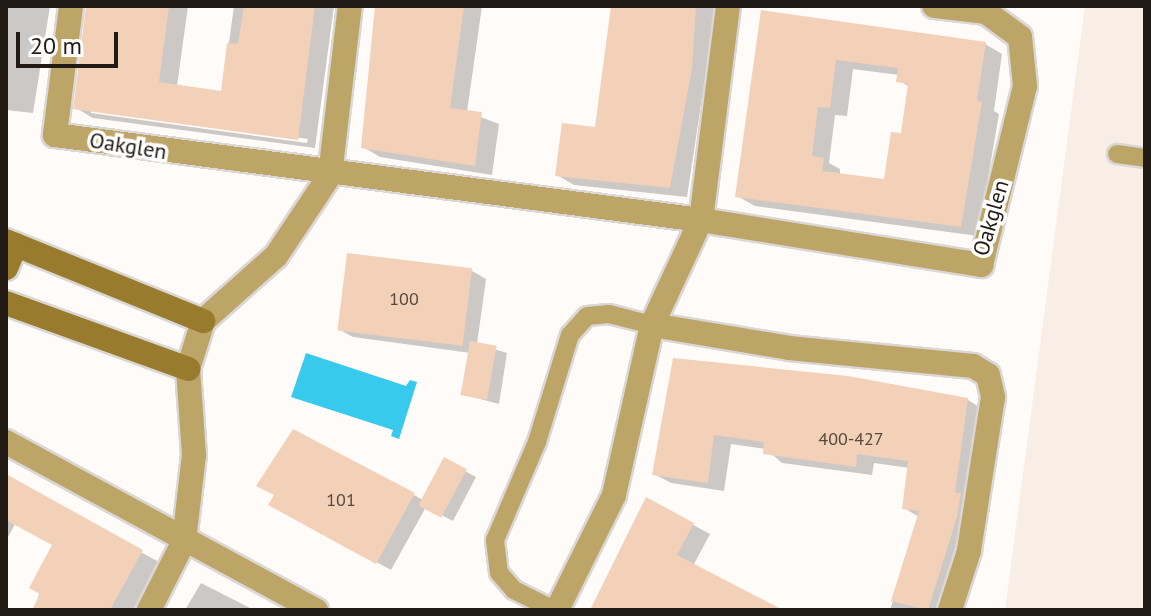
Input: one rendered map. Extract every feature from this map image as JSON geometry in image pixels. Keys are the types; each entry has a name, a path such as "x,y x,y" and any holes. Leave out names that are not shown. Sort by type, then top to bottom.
{"street":[{"name":"Oakglen","path":"71,6 55,135 330,175 701,220 981,265 1025,86 1020,37 986,12 934,6"},
{"path":"149,610 184,541 194,455 188,369 203,321 276,256 330,175 350,6"},
{"path":"556,610 614,495 652,325 701,220 728,6"},
{"path":"6,268 11,243 203,321"},
{"path":"6,303 188,369"},
{"path":"652,325 789,348 973,366 988,375 993,397 969,551 950,610"},
{"path":"6,442 316,610"}],"lane":[{"path":"1117,154 1145,158"},
{"path":"556,610 514,590 499,573 495,540 537,442 570,335 587,316 609,314 652,325"}],"shaded area":[{"path":"1085,6 1145,6 1145,610 1005,610"}],"water":[{"path":"306,353 406,386 410,380 417,382 399,439 391,436 393,430 291,397"}],"building":[{"path":"86,6 169,6 159,82 221,91 227,43 238,44 244,6 315,6 298,140 73,109"},
{"path":"375,6 464,6 450,108 482,112 475,166 361,148"},
{"path":"611,6 696,6 692,68 670,188 555,176 562,123 595,127"},
{"path":"761,10 986,42 977,101 982,102 961,227 735,197","holes":["836,60 898,68 896,82 908,84 901,133 891,132 884,179 822,171 824,158 812,156 818,107 830,108"]},
{"path":"347,253 472,268 463,346 337,330"},
{"path":"470,341 497,346 487,400 460,395"},
{"path":"673,358 848,376 968,398 955,493 961,493 957,517 928,610 891,601 919,511 902,509 908,461 857,454 856,467 763,454 764,442 714,435 708,483 652,475"},
{"path":"293,429 415,493 376,564 268,505 274,495 256,486"},
{"path":"444,457 467,469 441,518 418,506"},
{"path":"6,474 143,550 110,610 32,610 40,594 29,588 52,545 6,520"},
{"path":"646,497 694,523 677,555 783,610 590,610"}]}
